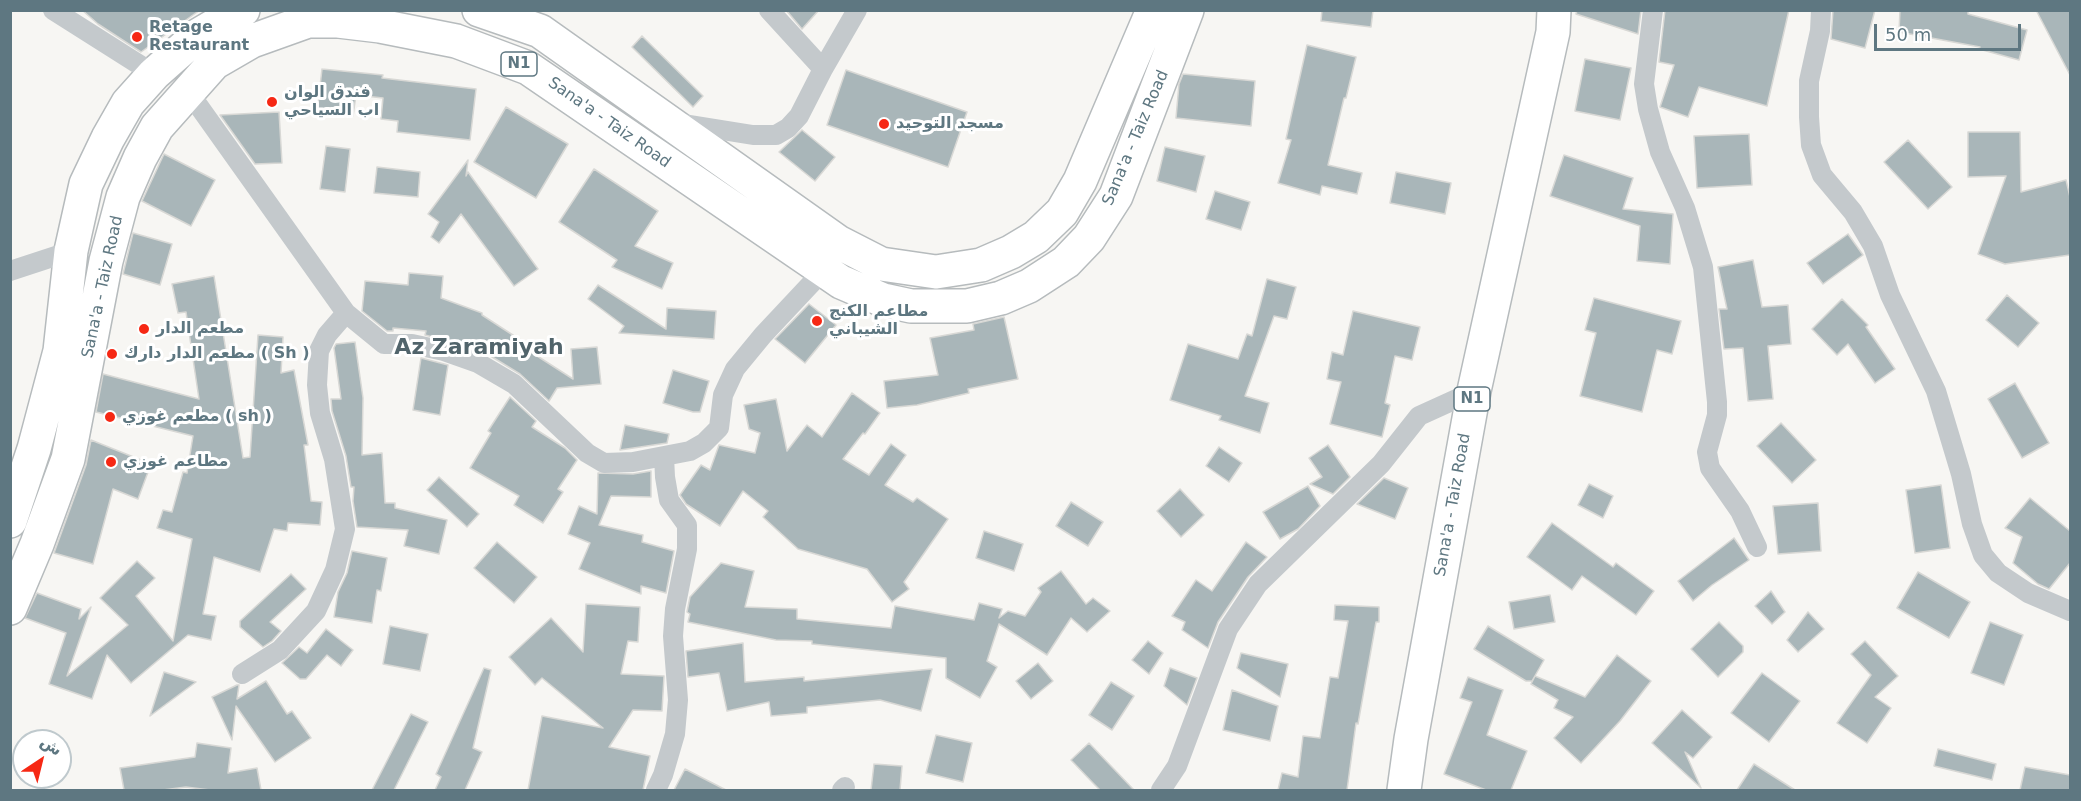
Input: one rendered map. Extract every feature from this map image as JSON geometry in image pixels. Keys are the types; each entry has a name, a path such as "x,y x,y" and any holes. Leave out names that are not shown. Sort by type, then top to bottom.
{"highway":[{"name":"Sana'a - Taiz Road","path":"10,521 34,450 60,351 71,251 86,184 103,147 128,103 154,74 197,36 243,10"},
{"name":"N1","path":"479,10 540,31 838,242 881,264 936,272 981,265 1011,252 1036,237 1062,212 1080,181 1153,10"},
{"name":"Sana'a - Taiz Road","path":"10,608 37,544 68,459 106,261 123,197 140,158 157,128 214,63 252,41 307,16 380,26 456,41 528,68 841,282 883,300 911,306 967,306 1001,298 1029,286 1066,262 1089,238 1116,196 1186,10"},
{"name":"Sana'a - Taiz Road","path":"1404,790 1411,739 1474,391 1553,32 1554,10"}],"street":[{"path":"53,10 154,74"},
{"path":"769,10 823,69"},
{"path":"670,122 753,135 776,135 788,128 799,116 857,10"},
{"path":"1653,10 1644,84 1648,109 1660,152 1685,208 1703,267 1717,402 1717,415 1707,452 1710,468 1740,511 1757,547"},
{"path":"1821,10 1820,31 1809,81 1809,117 1811,145 1822,175 1853,212 1872,246 1890,295 1936,391 1961,474 1972,524 1983,555 1998,573 2028,593 2070,611"},
{"path":"188,91 346,313 384,344 412,344 444,351 478,363 514,384 587,453 604,463 633,462 690,451 704,443 719,428 723,395 735,369 763,335 823,271"},
{"path":"10,271 71,251"},
{"path":"242,674 280,650 316,611 335,570 345,529 334,459 320,413 317,385 319,351 327,334 346,313"},
{"path":"1161,790 1177,766 1228,629 1258,584 1382,464 1419,416 1474,391"},
{"path":"656,790 663,775 675,734 678,700 673,636 675,609 687,549 687,525 669,500 664,456"}],"building":[{"name":"Retage Restaurant","path":"82,10 200,10 141,52 98,24"},
{"path":"786,10 819,10 802,29"},
{"path":"1322,10 1373,10 1371,27 1321,21"},
{"path":"1577,10 1641,10 1638,34 1576,14"},
{"path":"1665,10 1789,10 1767,106 1699,87 1688,117 1660,107 1674,65 1659,62"},
{"path":"1833,10 1875,10 1865,48 1831,39"},
{"path":"1900,10 1968,10 1968,14 2027,30 2019,60 1979,49 1980,47 1899,32"},
{"path":"2036,10 2070,10 2070,75"},
{"path":"642,36 703,96 693,107 632,47"},
{"path":"1307,45 1356,57 1328,165 1362,173 1357,194 1322,186 1320,195 1278,183 1291,140 1286,139"},
{"path":"1585,59 1631,68 1620,120 1575,111"},
{"path":"322,69 383,75 382,78 476,89 470,140 397,132 398,121 381,119 383,98 356,95 353,116 317,112"},
{"path":"846,70 967,112 948,167 827,125"},
{"path":"1183,74 1255,81 1251,126 1176,118 1179,84"},
{"path":"506,107 568,144 536,198 474,162"},
{"path":"279,112 282,163 255,164 220,115"},
{"path":"802,130 835,157 815,181 779,152"},
{"path":"1968,132 2020,132 2021,192 2066,180 2070,197 2070,255 2005,264 1978,254 2006,176 1968,177"},
{"path":"1749,134 1752,185 1697,188 1694,136"},
{"path":"1908,140 1952,187 1928,209 1884,162"},
{"path":"326,146 350,149 345,192 320,189"},
{"path":"1165,147 1205,156 1196,192 1157,181"},
{"path":"164,154 215,180 191,226 142,201"},
{"path":"1564,155 1633,178 1623,209 1673,214 1670,264 1637,261 1640,226 1550,196"},
{"path":"468,160 466,176 468,172 538,269 514,286 461,214 439,243 431,237 439,222 428,214"},
{"path":"377,167 420,172 418,197 374,193"},
{"path":"594,169 658,211 635,246 673,263 662,289 612,267 617,260 559,222"},
{"path":"1396,172 1451,183 1445,214 1390,203"},
{"path":"1215,191 1250,202 1241,230 1206,219"},
{"path":"133,233 172,244 160,285 123,274"},
{"path":"1848,234 1863,255 1823,284 1807,263"},
{"path":"1753,260 1762,307 1788,305 1791,344 1768,346 1773,399 1748,401 1743,348 1724,349 1719,309 1727,309 1718,267"},
{"path":"409,273 443,276 441,298 482,313 522,341 520,345 573,379 571,349 597,347 601,384 557,388 549,401 520,374 471,344 470,347 425,335 426,331 393,328 393,331 387,331 362,311 365,281 408,285"},
{"path":"214,276 243,458 250,457 258,335 283,337 281,373 294,370 308,445 304,445 311,501 322,502 320,525 288,523 287,531 274,529 260,572 214,557 203,614 216,616 211,640 188,635 131,683 107,655 92,699 49,684 66,633 25,618 37,593 81,609 79,619 91,607 67,676 128,625 100,598 137,561 155,578 136,596 173,641 192,539 157,528 163,510 172,512 183,472 187,473 193,436 96,412 103,374 199,399 186,312 178,313 172,284"},
{"path":"1267,279 1296,287 1287,319 1274,316 1245,396 1269,403 1260,433 1219,420 1221,416 1170,400 1188,344 1238,359 1247,334 1252,336"},
{"path":"598,285 666,329 667,308 716,311 714,339 619,333 624,326 588,299"},
{"path":"2007,295 2039,323 2018,347 1986,320"},
{"path":"1594,298 1681,321 1672,354 1657,350 1642,412 1580,396 1596,333 1585,330"},
{"path":"1842,299 1868,325 1866,327 1895,369 1875,383 1848,344 1837,355 1812,329"},
{"path":"809,304 836,325 805,363 775,339"},
{"path":"1353,311 1420,327 1412,360 1395,356 1385,403 1390,405 1382,437 1330,424 1341,382 1327,379 1332,352 1343,355"},
{"path":"1004,317 1018,379 968,389 969,393 917,405 887,408 884,381 938,375 930,338 974,330 973,324"},
{"path":"355,342 363,398 362,455 382,453 385,503 395,503 395,508 447,520 439,554 404,546 408,530 357,527 353,501 354,487 351,487 346,456 332,411 331,399 341,399 334,348 336,344"},
{"path":"421,358 448,365 440,415 413,410"},
{"path":"673,370 709,381 700,412 663,403"},
{"path":"2015,383 2049,443 2022,458 1988,399"},
{"path":"852,393 880,413 843,459 869,475 891,444 906,455 885,485 913,502 917,498 948,519 904,582 909,589 892,602 867,569 798,549 763,517 768,511 743,491 720,526 686,504 680,495 701,465 710,470 719,445 755,453 760,433 749,429 744,405 776,399 787,451 807,425 822,437"},
{"path":"510,397 536,421 532,427 565,448 577,460 558,489 563,492 543,523 514,505 519,496 470,468 491,433 488,431"},
{"path":"1781,423 1816,460 1792,483 1757,446"},
{"path":"625,425 669,434 667,443 620,450"},
{"path":"91,440 151,464 138,499 113,489 93,564 54,553 86,465"},
{"path":"1328,445 1350,477 1333,494 1310,484 1322,477 1309,458"},
{"path":"1219,447 1242,463 1229,482 1206,466"},
{"path":"651,471 651,497 611,496 599,525 643,535 642,542 674,551 666,593 641,586 641,594 579,569 590,543 568,534 579,506 597,514 598,473 633,474"},
{"path":"439,477 479,514 467,527 427,490"},
{"path":"1384,478 1408,488 1395,519 1357,504"},
{"path":"1589,484 1613,496 1603,518 1578,505"},
{"path":"1941,485 1950,548 1915,553 1906,490"},
{"path":"1308,486 1320,506 1298,529 1280,539 1263,512"},
{"path":"1180,489 1204,515 1181,537 1157,511"},
{"path":"2030,498 2070,531 2070,563 2049,589 2038,584 2013,563 2022,537 2005,528"},
{"path":"1071,502 1103,522 1088,546 1056,526"},
{"path":"1818,503 1821,551 1778,554 1773,506"},
{"path":"1552,523 1613,567 1616,563 1654,591 1636,615 1582,576 1572,590 1527,557"},
{"path":"984,531 1023,544 1014,571 976,558"},
{"path":"1734,538 1749,560 1693,601 1678,581"},
{"path":"497,542 537,577 514,603 474,568"},
{"path":"1246,542 1267,557 1248,577 1218,622 1208,648 1182,630 1185,622 1172,616 1196,580 1212,591"},
{"path":"352,551 387,558 381,591 377,590 372,623 334,617 338,592 347,573"},
{"path":"721,563 754,571 745,607 797,609 797,619 891,628 895,606 974,620 979,603 1002,609 999,618 1008,611 1025,616 1041,592 1038,588 1061,571 1086,604 1093,598 1110,611 1087,632 1071,618 1047,655 999,624 987,661 997,667 980,698 946,678 946,658 812,644 812,641 776,640 688,622 690,597"},
{"path":"1918,572 1970,602 1949,638 1897,608"},
{"path":"291,574 306,589 270,622 281,631 263,647 240,627 240,621"},
{"path":"1771,591 1785,612 1772,624 1755,606"},
{"path":"1550,595 1555,622 1514,629 1509,602"},
{"path":"586,604 640,607 638,642 628,641 621,674 664,676 662,711 633,710 609,747 650,756 643,790 528,790 542,716 603,728 542,678 535,685 509,657 551,618 583,652"},
{"path":"1335,605 1379,607 1379,622 1376,622 1358,724 1356,723 1347,790 1278,790 1282,773 1298,777 1303,736 1320,738 1330,677 1338,678 1348,621 1334,620"},
{"path":"1808,612 1824,629 1798,652 1787,640"},
{"path":"1719,622 1743,646 1743,652 1718,677 1691,649"},
{"path":"1990,622 2023,635 2004,685 1971,673"},
{"path":"390,626 428,634 420,671 383,664"},
{"path":"1488,626 1544,660 1532,681 1526,681 1474,649"},
{"path":"326,629 353,650 341,666 327,655 306,679 300,679 282,663 299,647 307,653"},
{"path":"1148,641 1163,653 1149,674 1132,660"},
{"path":"1865,641 1898,676 1875,697 1891,708 1867,743 1837,723 1871,675 1851,654"},
{"path":"743,643 745,682 804,677 804,681 932,669 921,711 880,700 807,707 807,713 771,716 769,702 727,711 719,673 688,677 686,651"},
{"path":"1241,653 1288,664 1280,697 1237,668"},
{"path":"1617,655 1651,681 1620,721 1581,763 1554,738 1573,717 1554,708 1558,700 1531,684 1535,676 1585,697"},
{"path":"1038,663 1053,681 1031,699 1016,681"},
{"path":"484,668 491,670 473,748 482,752 465,790 435,790 441,777 436,774"},
{"path":"1170,668 1197,678 1187,705 1164,686"},
{"path":"164,672 196,682 150,716"},
{"path":"1762,673 1800,701 1769,742 1731,713"},
{"path":"1468,677 1503,690 1487,735 1527,751 1511,790 1486,790 1444,774 1472,702 1460,698"},
{"path":"266,681 287,714 292,711 311,738 275,762 236,706 232,740 212,697 239,685 237,699"},
{"path":"1111,682 1134,696 1112,730 1089,715"},
{"path":"1232,690 1278,706 1270,741 1223,730"},
{"path":"1682,710 1712,737 1693,758 1685,752 1701,788 1652,743"},
{"path":"411,714 428,722 394,790 372,790"},
{"path":"936,735 972,743 963,782 926,773"},
{"path":"197,743 231,748 228,773 257,768 261,790 210,790 186,787 163,790 124,790 120,768 195,757"},
{"path":"1089,743 1134,790 1100,790 1071,760"},
{"path":"1938,749 1996,764 1992,780 1934,766"},
{"path":"874,764 902,766 900,790 871,790"},
{"path":"1754,764 1795,790 1737,790"},
{"path":"2025,767 2070,775 2070,790 2020,790"},
{"path":"685,769 726,790 674,790"}],"place":[{"name":"Retage Restaurant","path":"137,37"},
{"name":"فندق الوان اب السياحي","path":"272,102"},
{"name":"مسجد التوحيد","path":"884,124"},
{"name":"مطاعم الكنج الشيباني","path":"817,321"},
{"name":"مطعم الدار","path":"144,329"},
{"name":"مطعم الدار دارك ( Sh )","path":"112,354"},
{"name":"مطعم غوزي ( sh )","path":"110,417"},
{"name":"مطاعم غوزي","path":"111,462"}],"district":[{"name":"Az Zaramiyah","path":"479,348"}]}
